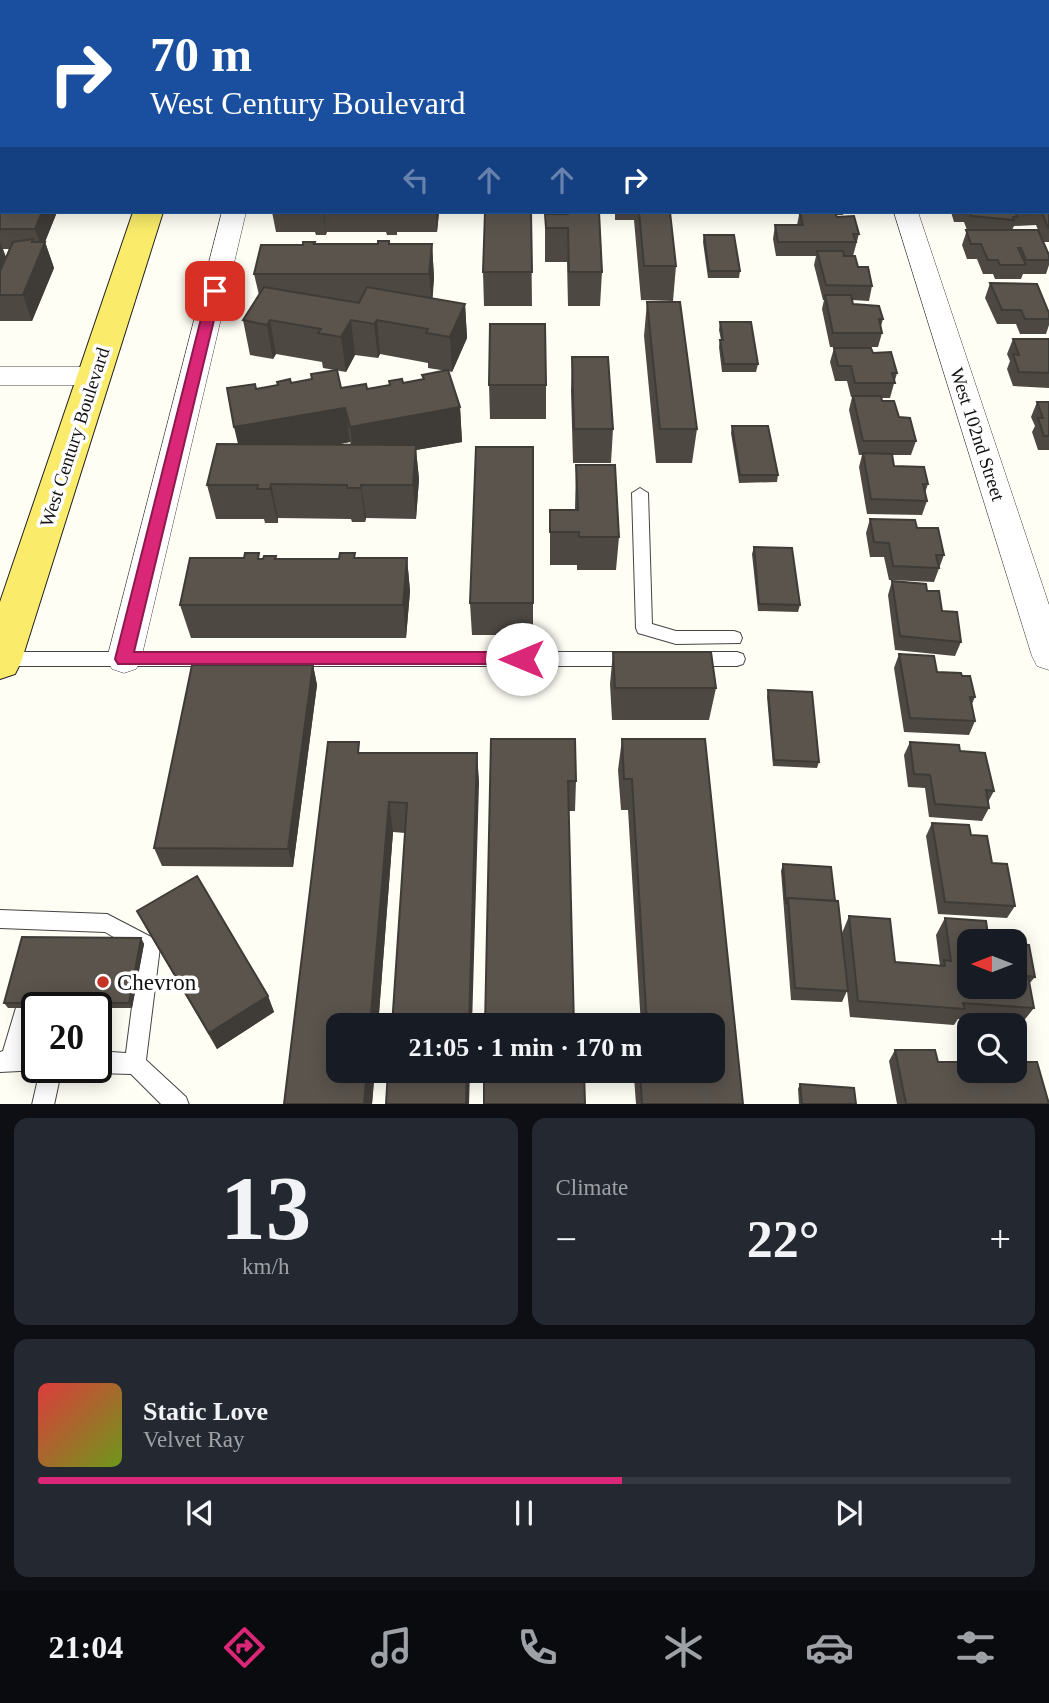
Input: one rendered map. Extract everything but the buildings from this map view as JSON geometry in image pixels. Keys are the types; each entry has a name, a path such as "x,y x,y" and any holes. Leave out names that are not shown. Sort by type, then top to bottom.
{"main road":[{"name":"West Century Boulevard","path":"0,661 147,214"}],"street":[{"path":"124,659 234,214"},
{"name":"West 102nd Street","path":"907,214 1048,648"},
{"path":"0,376 95,376"}],"lane":[{"path":"640,492 644,628 654,634 678,638 734,638"},
{"path":"0,661 654,659"},
{"path":"682,659 737,659"},
{"path":"0,919 107,923 150,947 135,1063"},
{"path":"41,943 46,921"},
{"path":"82,944 86,922"},
{"path":"5,1062 21,1019"},
{"path":"112,1062 135,1063 178,1104"},
{"path":"43,1104 48,1083"}],"place":[{"name":"Chevron","path":"103,982"}],"route":[{"path":"215,291 124,659 522,659"}]}
